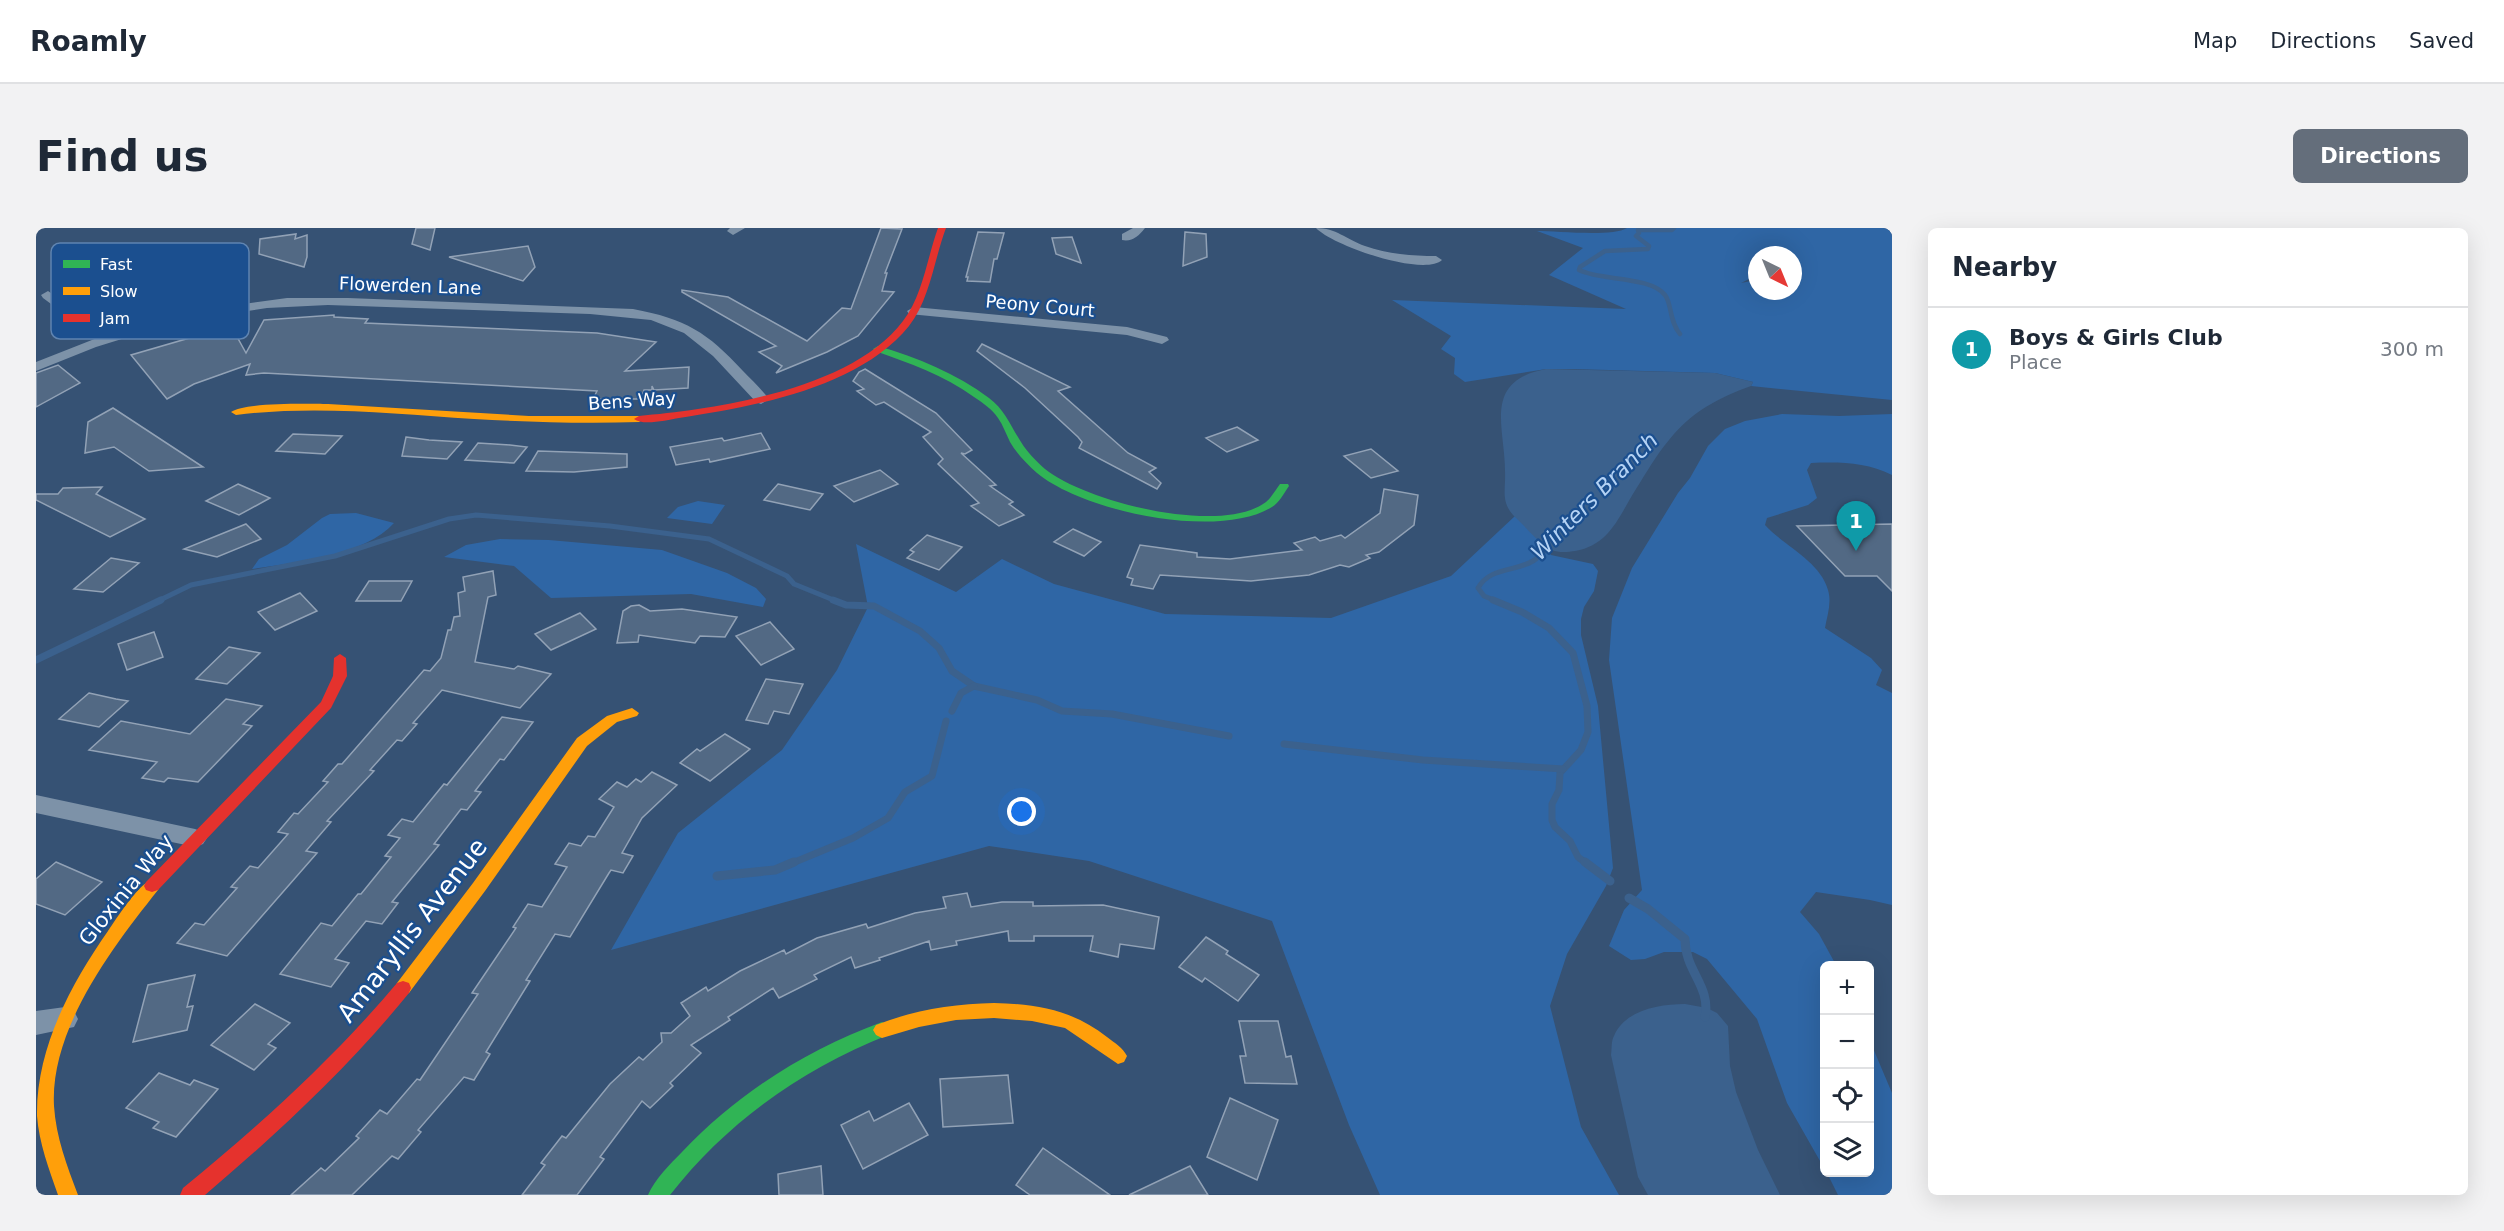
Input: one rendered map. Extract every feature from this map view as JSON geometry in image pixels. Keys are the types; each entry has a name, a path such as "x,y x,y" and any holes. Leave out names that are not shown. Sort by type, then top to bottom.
{"street":[{"name":"Bens Way","path":"237,412 306,404 531,420 630,421 693,414 761,399 836,373 879,350 904,326 914,311 942,228"},
{"path":"1126,237 1134,234 1139,228"},
{"path":"1322,228 1349,244 1385,256 1436,260"},
{"name":"Flowerden Lane","path":"249,308 297,302 364,302 606,312 656,318 689,330 703,340 761,399"},
{"name":"Peony Court","path":"914,311 1127,331 1162,340"},
{"name":"Flowerden Lane","path":"36,367 106,339"},
{"path":"879,350 931,369 977,396 1004,417 1014,441 1044,474 1094,500 1128,510 1162,516 1221,517 1258,510 1275,500 1284,486"},
{"name":"Gloxinia Way","path":"68,1195 54,1158 45,1093 50,1063 65,1019 84,979 106,944 152,886 195,838 326,705 340,676 342,664 340,658"},
{"name":"Amaryllis Avenue","path":"190,1195 250,1145 369,1029 420,969 582,742 597,728 612,719 632,713"},
{"path":"36,804 195,838"},
{"path":"658,1195 707,1140 744,1107 792,1073 831,1051 885,1028 930,1016 968,1011 1005,1010 1059,1017 1091,1035 1118,1056"},
{"path":"36,1023 65,1019"}],"shaded area":[{"path":"1627,228 1892,228 1892,400 1751,386 1753,382 1715,373 1546,369 1465,382 1454,374 1455,358 1441,349 1451,336 1392,300 1626,309 1549,275 1583,248 1537,231 1610,232"},
{"path":"1782,414 1839,416 1892,414 1892,475 1853,464 1811,463 1807,470 1817,498 1808,505 1767,518 1765,525 1810,562 1824,580 1830,600 1825,628 1871,658 1882,670 1876,685 1892,693 1892,905 1816,892 1800,912 1819,934 1834,961 1820,961 1820,1161 1787,1103 1757,1019 1707,959 1693,952 1664,952 1645,959 1631,960 1609,946 1624,910 1642,890 1609,660 1612,618 1632,568 1708,446 1725,429 1745,421"},
{"path":"698,501 725,505 712,524 667,518 678,507"},
{"path":"356,513 394,523 381,534 347,550 307,561 252,569 259,559 287,545 322,518 330,514"},
{"path":"1515,516 1529,528 1551,555 1593,564 1598,571 1594,591 1584,607 1581,635 1598,706 1613,868 1606,886 1567,954 1550,1006 1581,1127 1619,1195 1380,1195 1349,1125 1272,921 1089,861 989,846 611,950 678,833 782,750 837,670 868,607 856,544 956,592 1002,559 1054,584 1165,614 1331,618 1451,576"},
{"path":"500,539 549,540 662,550 727,573 756,588 766,599 763,607 691,594 551,598 514,566 444,557 466,545"},
{"path":"1874,1050 1892,1093 1892,1195 1838,1195 1829,1177 1874,1177"}],"water":[{"path":"1546,369 1715,373 1753,382 1751,386 1706,407 1677,430 1656,457 1605,536 1587,548 1561,552 1547,547 1533,535 1510,511 1505,496 1501,423 1505,395 1513,384 1526,375"},
{"path":"1685,1004 1707,1008 1717,1013 1728,1026 1730,1066 1736,1092 1758,1150 1780,1195 1648,1195 1638,1177 1611,1055 1612,1040 1619,1027 1634,1014 1664,1005"}],"building":[{"path":"416,228 435,228 430,250 412,244"},
{"path":"881,228 902,229 885,273 887,273 882,291 894,292 858,336 827,352 776,373 782,366 759,352 776,346 682,292 682,290 728,297 807,341 842,308 851,309"},
{"path":"978,232 1004,233 997,259 994,259 990,282 967,281 968,277 966,277"},
{"path":"1185,232 1206,234 1207,257 1183,266"},
{"path":"296,234 295,239 307,235 307,257 304,267 259,254 260,239"},
{"path":"1072,237 1081,263 1056,254 1052,238"},
{"path":"528,246 535,267 523,281 449,257"},
{"path":"334,315 334,317 368,319 365,323 597,333 656,342 625,371 689,367 688,388 654,390 652,386 652,390 644,390 641,399 593,399 597,391 264,373 246,375 250,364 194,384 167,399 131,355 186,339 238,339 246,353 264,320"},
{"path":"982,344 1070,387 1058,391 1128,453 1156,468 1149,472 1161,483 1157,489 1079,448 1082,442 1078,437 1025,388 977,351"},
{"path":"58,365 80,383 36,407 36,373"},
{"path":"865,369 936,413 972,450 965,454 961,453 996,485 990,486 1013,502 1009,504 1024,515 999,526 971,506 979,503 938,464 943,459 923,437 931,432 884,402 876,405 857,391 864,389 853,381 859,372"},
{"path":"113,408 203,467 149,471 114,447 85,453 88,422"},
{"path":"1237,427 1258,440 1227,452 1206,438"},
{"path":"761,433 770,449 710,462 709,459 676,465 670,447 722,438 724,441"},
{"path":"293,434 342,436 325,454 276,451"},
{"path":"406,437 462,442 447,459 402,456"},
{"path":"478,443 527,447 514,463 465,460"},
{"path":"1371,449 1398,471 1371,478 1344,456"},
{"path":"538,451 627,454 627,467 574,472 526,471"},
{"path":"880,470 898,484 854,502 834,486"},
{"path":"238,484 270,498 239,515 206,501"},
{"path":"778,484 823,494 810,510 764,500"},
{"path":"102,487 96,494 145,519 110,537 36,500 36,494 58,494 63,488"},
{"path":"1384,489 1418,495 1414,525 1379,552 1366,555 1370,558 1349,567 1340,565 1309,575 1251,581 1160,575 1153,589 1131,585 1133,579 1127,577 1140,545 1197,553 1197,557 1230,559 1302,550 1294,543 1315,537 1320,541 1341,535 1345,538 1380,513"},
{"path":"246,524 261,539 217,557 184,549"},
{"path":"1892,524 1892,591 1877,576 1845,576 1797,526"},
{"path":"1073,529 1101,542 1084,556 1054,542"},
{"path":"927,535 962,547 939,570 907,558 914,552 910,550"},
{"path":"111,558 139,563 103,592 74,589"},
{"path":"493,571 496,595 488,597 475,662 514,669 518,666 551,674 520,708 442,690 413,723 417,724 402,741 397,740 370,770 374,771 327,821 331,822 306,851 317,853 227,956 177,943 195,923 204,925 237,888 231,887 250,866 258,868 288,834 278,832 294,813 298,814 328,782 323,781 338,764 342,764 424,670 430,671 441,658 448,630 451,630 454,617 460,616 458,593 465,591 463,577"},
{"path":"369,581 412,581 401,601 356,601"},
{"path":"300,593 317,611 275,630 258,612"},
{"path":"639,605 650,611 682,609 737,617 725,637 700,636 695,643 639,635 638,642 617,643 623,611 631,606"},
{"path":"580,613 596,629 551,650 535,634"},
{"path":"770,622 794,649 761,665 736,636"},
{"path":"154,632 163,657 127,670 118,644"},
{"path":"229,647 260,653 227,684 196,679"},
{"path":"766,679 803,684 789,714 774,711 768,724 746,720"},
{"path":"89,693 128,701 99,727 59,719"},
{"path":"226,699 262,706 243,724 252,726 198,782 168,778 164,782 142,778 157,762 89,750 121,721 190,734"},
{"path":"502,717 533,722 504,760 500,759 475,791 481,792 467,810 461,809 434,844 439,845 392,902 398,903 382,924 366,921 335,959 349,963 331,987 280,974 321,923 332,926 391,857 385,856 400,838 388,835 402,819 413,822 444,784 447,785"},
{"path":"725,734 750,749 710,781 680,763 697,749 700,751"},
{"path":"652,772 677,785 642,818 622,853 633,856 623,873 611,870 570,937 555,934 526,980 530,981 486,1052 490,1054 474,1080 464,1077 418,1130 421,1132 398,1159 392,1156 352,1195 291,1195 321,1168 325,1171 359,1138 356,1136 380,1110 387,1114 417,1079 420,1080 478,994 472,993 516,928 513,927 528,904 542,907 567,867 555,864 569,843 581,846 588,836 595,837 614,807 599,799 617,782 627,787 636,779 641,782"},
{"path":"56,862 102,882 65,915 36,904 36,879"},
{"path":"967,893 971,907 1002,902 1033,902 1033,906 1103,905 1159,917 1154,949 1120,944 1118,957 1090,951 1093,936 1034,936 1034,941 1009,941 1008,931 956,941 957,945 931,950 929,941 855,968 851,957 814,975 817,979 779,998 773,988 728,1017 730,1020 691,1045 701,1053 670,1083 673,1086 650,1108 642,1101 600,1157 604,1159 577,1195 522,1195 545,1165 541,1163 562,1136 566,1138 610,1084 639,1057 643,1060 662,1042 661,1033 671,1033 690,1016 681,1003 706,987 708,991 740,971 784,950 786,954 817,938 866,924 868,928 915,913 946,908 943,897"},
{"path":"1206,937 1228,951 1226,954 1259,975 1238,1001 1205,978 1202,982 1179,967"},
{"path":"195,975 187,1007 193,1006 187,1030 133,1042 148,985"},
{"path":"255,1004 290,1023 268,1044 276,1048 254,1070 211,1045"},
{"path":"1239,1021 1278,1021 1286,1057 1291,1056 1297,1084 1245,1083 1240,1056 1246,1056"},
{"path":"159,1073 190,1085 194,1080 218,1089 176,1137 153,1128 159,1122 126,1108"},
{"path":"1008,1075 1013,1123 943,1127 940,1079"},
{"path":"1230,1098 1278,1120 1257,1180 1207,1157"},
{"path":"909,1103 928,1135 863,1169 841,1125 869,1111 874,1121"},
{"path":"1043,1148 1110,1195 1030,1195 1016,1185"},
{"path":"821,1166 823,1195 779,1195 778,1174"},
{"path":"1190,1166 1208,1195 1129,1195"}],"waterway":[{"name":"Winters Branch","path":"1674,228 1672,230 1638,230 1639,233 1636,236 1649,246 1648,249 1605,251 1580,267 1579,270 1637,282 1658,289 1667,299 1674,324 1680,334"},
{"path":"158,601 191,585 335,556 449,519 476,515 610,526 709,539 787,576 794,584 836,601"},
{"name":"Winters Branch","path":"1496,601 1484,596 1478,588 1483,581 1496,573 1533,561 1553,540"},
{"path":"36,660 161,600"},
{"path":"833,600 846,605 874,606 920,631 939,648 952,671 974,686"},
{"name":"Winters Branch","path":"1493,600 1522,612 1549,628 1573,653 1587,706 1588,732 1581,750 1560,773 1559,790 1552,804 1552,820 1555,827 1570,841 1578,857 1587,864"},
{"path":"952,711 961,693 974,686"},
{"path":"974,686 1037,700 1062,711 1112,714 1229,736"},
{"path":"790,864 853,838 888,818 905,792 932,776 946,721"},
{"path":"1284,744 1423,760 1563,769"},
{"path":"717,876 775,870 794,862"},
{"name":"Winters Branch","path":"1585,862 1610,881"},
{"name":"Winters Branch","path":"1629,898 1648,909 1685,939 1689,961 1704,996 1705,1017"}],"traffic: fast":[{"path":"878,349 936,371 976,393 999,412 1019,447 1036,466 1064,485 1090,497 1156,514 1221,519 1249,514 1270,504 1284,486"},
{"path":"658,1195 703,1143 758,1096 819,1058 882,1030"}],"traffic: slow":[{"path":"236,412 328,407 529,419 639,419"},
{"path":"403,988 479,887 582,742 612,719 632,713"},
{"path":"68,1195 51,1145 46,1119 45,1092 49,1066 57,1039 84,983 118,930 152,886"},
{"path":"882,1030 919,1019 956,1012 994,1010 1032,1013 1071,1023 1118,1056"}],"traffic: jam":[{"path":"639,419 744,404 782,394 853,366 883,347 905,325 923,291 942,228"},
{"path":"152,886 326,705 340,676 340,658"},
{"path":"190,1195 247,1147 329,1071 403,988"}],"place":[{"name":"Boys & Girls Club","path":"1856,551"}]}
